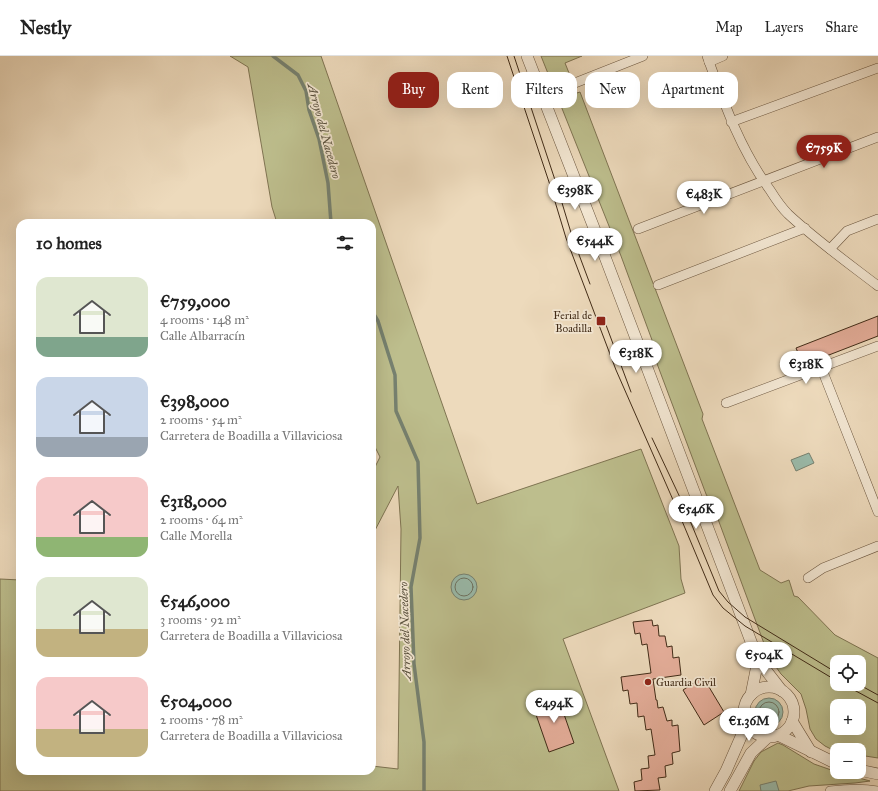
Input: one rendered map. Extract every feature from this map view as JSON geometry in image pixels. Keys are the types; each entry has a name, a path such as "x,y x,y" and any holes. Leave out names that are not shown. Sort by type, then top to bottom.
{"street":[{"path":"527,56 533,72"},
{"path":"577,82 643,56"},
{"path":"723,56 708,59 732,122 746,152 763,181 788,213 830,249 878,286"},
{"path":"732,122 878,68"},
{"path":"547,108 594,228 758,660 792,702 794,714 792,721 784,732 773,736 751,753 730,791"},
{"path":"638,229 878,137"},
{"path":"830,249 847,231 878,219"},
{"path":"658,285 805,228"},
{"path":"726,403 878,346"},
{"path":"821,367 878,512"},
{"path":"808,578 823,568 878,546"},
{"path":"758,660 751,695 744,714 747,723 752,730 759,735 773,736 830,761"},
{"path":"751,695 765,688 774,688 782,691"},
{"path":"792,721 812,752"},
{"path":"715,791 726,771 747,723"},
{"path":"866,766 878,767"},
{"path":"866,771 878,774"},
{"path":"830,791 878,791"}],"green space":[{"path":"230,56 321,56 477,504 641,449 679,546 681,579 685,593 563,639 619,791 0,791 0,579 16,580 16,775 376,775 376,766 398,769 401,529 398,486 376,528 376,465 380,457 376,449 376,219 276,219 272,207 248,67"},
{"path":"541,56 582,56 565,63 569,72 547,72"},
{"path":"580,92 703,414 702,419 760,570 781,583 789,580 794,596 798,597 835,635 878,658 878,758 866,756 866,743 830,743 830,748 816,739 810,729 801,694 781,674 769,657 715,511 706,494 650,345 652,340 621,256 562,108 577,108 577,93"},
{"path":"778,743 814,764 830,770 830,779 863,779 870,781 809,786 788,791 739,791 754,761 761,752"}],"water":[{"path":"809,453 814,463 796,471 791,460"},
{"path":"464,574 473,578 477,587 473,596 464,600 455,596 451,587 455,578"},
{"path":"769,698 779,702 783,712 779,722 769,726 759,722 755,712 759,702"},
{"path":"776,781 779,791 761,791 760,785"}],"building":[{"path":"878,316 878,336 803,365 796,348"},
{"path":"652,620 653,626 658,625 659,636 665,636 667,647 672,646 673,658 679,657 681,675 653,679 658,708 663,707 667,721 672,720 672,726 678,725 680,751 672,753 673,764 665,766 666,777 658,778 660,790 635,791 634,782 642,780 641,769 649,768 648,756 655,755 651,729 646,730 644,716 638,717 637,703 630,704 628,690 623,691 621,677 651,673 647,644 642,645 640,633 635,634 633,622"},
{"path":"703,677 724,712 704,725 683,690"},
{"path":"558,697 574,743 549,752 533,706"}],"waterway":[{"name":"Arroyo del Nacedero","path":"273,56 298,75 306,91 309,110 319,139 328,183 331,219"},
{"name":"Arroyo del Nacedero","path":"376,318 395,375 396,411 418,462 420,538 411,587 414,664 424,742 424,791"}],"tram line":[{"path":"507,56 566,238 616,370 713,595 723,608 745,626 830,677"},
{"path":"514,56 572,236 590,284"},
{"path":"606,325 631,392"},
{"path":"652,438 684,506 719,591 728,602 745,617 830,669"},
{"path":"866,688 878,695"},
{"path":"856,691 878,703"}],"place":[{"name":"Ferial de Boadilla","path":"601,321"},
{"name":"Guardia Civil","path":"648,682"}]}
